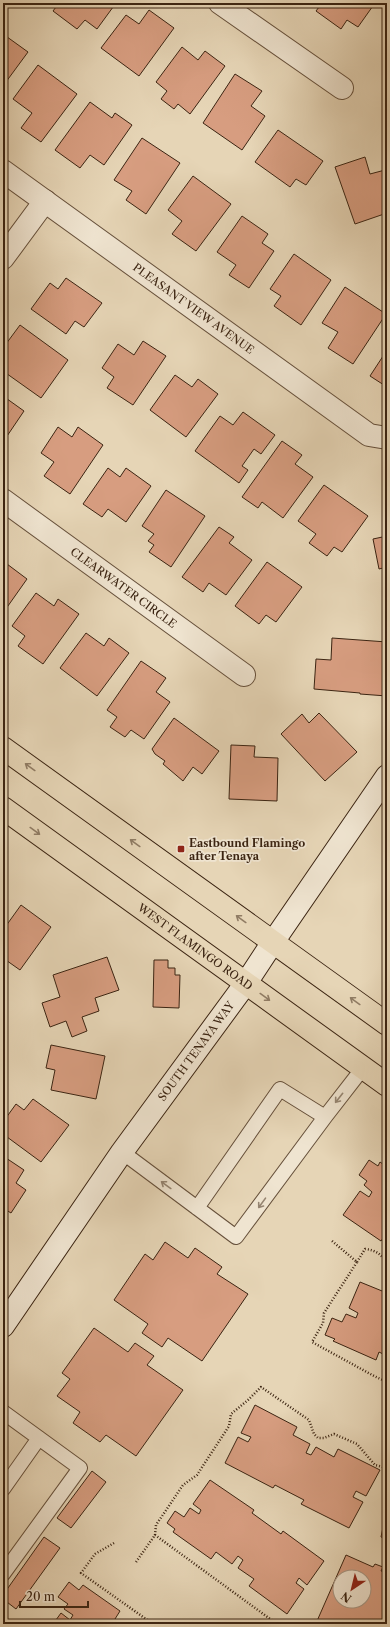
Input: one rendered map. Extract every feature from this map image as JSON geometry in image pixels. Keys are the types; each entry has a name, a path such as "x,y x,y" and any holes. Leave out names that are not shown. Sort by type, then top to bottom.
{"main road":[{"path":"3,748 387,1024"},
{"name":"WEST FLAMINGO ROAD","path":"3,808 387,1085"}],"street":[{"path":"220,3 342,88"},
{"name":"PLEASANT VIEW AVENUE","path":"3,171 370,435 387,438"},
{"path":"3,258 45,201"},
{"name":"CLEARWATER CIRCLE","path":"3,500 244,675"},
{"name":"SOUTH TENAYA WAY","path":"3,1326 122,1152 246,983 387,776"}],"lane":[{"path":"122,1152 236,1237 324,1117 363,1068"},
{"path":"197,1208 280,1089 324,1117"},
{"path":"3,1412 80,1468 3,1574"},
{"path":"3,1489 39,1438"}],"path":[{"path":"332,1241 357,1262"},
{"path":"387,1265 384,1257 372,1250 366,1249 324,1313 323,1324 312,1342 387,1382"},
{"path":"136,1562 155,1535 156,1525 183,1485 196,1475 229,1426 231,1414 261,1387 309,1420 314,1434 318,1438 324,1438 334,1434 357,1444 375,1465 387,1468"},
{"path":"155,1535 277,1624"},
{"path":"114,1543 95,1554 81,1573 153,1624"}],"building":[{"path":"59,3 116,3 97,29 85,20 77,29 53,11"},
{"path":"322,3 375,3 358,27 347,20 341,29 316,11"},
{"path":"149,10 174,28 139,76 101,48 126,15 139,24"},
{"path":"3,34 28,52 3,86"},
{"path":"182,47 198,60 205,51 225,66 190,114 178,104 174,109 161,99 167,91 156,82"},
{"path":"38,65 77,94 41,142 21,128 32,113 13,99"},
{"path":"235,74 262,91 251,106 265,116 242,150 203,123"},
{"path":"90,102 112,118 115,113 132,125 104,165 90,155 80,168 55,150"},
{"path":"278,130 323,161 306,185 296,179 290,187 255,162"},
{"path":"142,138 180,163 146,214 126,200 132,191 114,180"},
{"path":"365,157 370,174 385,170 387,175 387,213 355,224 335,167"},
{"path":"193,176 231,204 196,251 172,234 182,221 168,210"},
{"path":"242,216 268,234 262,243 274,251 249,288 229,275 236,265 217,252"},
{"path":"294,254 331,280 301,325 274,306 281,296 270,289"},
{"path":"66,278 102,303 84,327 75,321 66,334 31,309 50,283 58,289"},
{"path":"345,287 386,314 353,364 328,348 338,332 322,323"},
{"path":"20,325 68,360 41,398 3,371 3,360 6,356 3,353 3,348"},
{"path":"143,341 166,356 133,405 107,388 114,377 102,368 118,344 134,355"},
{"path":"387,350 387,387 370,376"},
{"path":"175,375 192,387 198,379 218,394 186,437 150,410"},
{"path":"3,396 24,411 3,442"},
{"path":"243,412 275,435 261,454 254,449 242,466 248,470 239,483 195,451 220,416 233,425"},
{"path":"58,427 72,437 78,427 103,445 70,494 44,476 54,462 41,453"},
{"path":"282,441 302,455 295,464 313,477 283,518 262,502 258,508 242,497"},
{"path":"108,468 120,477 126,468 151,486 126,522 108,509 102,517 83,504"},
{"path":"324,485 368,516 342,552 334,547 327,556 309,543 316,534 298,521"},
{"path":"166,490 205,516 171,567 149,552 154,545 148,541 154,534 142,526"},
{"path":"219,527 234,537 229,543 252,560 226,595 209,583 203,592 182,577"},
{"path":"387,536 387,567 379,569 373,539"},
{"path":"3,561 27,579 3,613"},
{"path":"267,562 302,587 276,622 266,615 259,624 235,606"},
{"path":"36,593 54,606 58,599 79,614 43,664 18,646 25,636 12,626"},
{"path":"86,633 104,646 109,638 129,653 97,696 60,668"},
{"path":"332,638 387,642 387,696 314,689 316,659 331,660"},
{"path":"141,661 166,678 156,692 170,702 144,739 131,730 125,737 110,727 117,717 107,710"},
{"path":"319,713 357,752 325,781 281,734 302,714 309,723"},
{"path":"174,718 219,751 202,774 193,767 183,781 163,764 165,761 155,754 152,749"},
{"path":"231,745 255,746 254,757 278,758 277,801 229,799"},
{"path":"21,905 51,927 20,970 3,958 3,930"},
{"path":"107,957 119,990 95,998 99,1011 82,1017 87,1031 72,1037 66,1021 50,1027 42,1003 60,997 53,975"},
{"path":"154,960 168,960 168,968 175,968 175,975 180,975 179,1008 153,1007"},
{"path":"51,1045 105,1056 96,1099 51,1090 55,1070 46,1068"},
{"path":"33,1099 69,1125 41,1162 3,1134 3,1122 16,1104 24,1110"},
{"path":"3,1156 24,1170 16,1183 26,1190 11,1213 3,1208"},
{"path":"369,1160 378,1166 380,1162 387,1167 387,1235 386,1234 381,1241 343,1215 360,1191 369,1197 372,1192 364,1185 367,1181 359,1175"},
{"path":"165,1242 188,1258 195,1248 222,1267 217,1274 248,1294 202,1361 168,1338 162,1347 142,1333 148,1324 114,1300 145,1254 153,1260"},
{"path":"360,1282 387,1293 387,1356 379,1352 376,1360 333,1341 335,1339 325,1335 332,1318 342,1322 346,1314 356,1318 358,1313 349,1308"},
{"path":"94,1328 128,1352 135,1343 154,1356 147,1365 183,1390 136,1456 106,1435 100,1442 73,1423 80,1412 57,1396 70,1379 62,1373"},
{"path":"255,1405 297,1427 293,1435 310,1444 306,1453 311,1455 316,1447 334,1457 338,1449 380,1470 366,1496 356,1491 353,1497 363,1502 349,1528 301,1504 304,1500 275,1485 273,1488 225,1463 238,1437 248,1442 251,1437 241,1433"},
{"path":"92,1471 106,1482 71,1528 57,1518"},
{"path":"210,1480 254,1510 252,1513 281,1534 283,1531 324,1561 307,1585 299,1578 296,1583 304,1589 287,1614 249,1586 254,1579 238,1568 243,1560 238,1556 232,1564 216,1552 211,1559 173,1532 175,1529 167,1523 175,1511 184,1517 190,1508 199,1514 201,1510 193,1504"},
{"path":"387,1508 387,1539 381,1537"},
{"path":"44,1537 60,1548 16,1609 3,1599 3,1595"},
{"path":"346,1555 373,1567 375,1564 383,1567 381,1571 385,1572 387,1567 387,1624 322,1624 317,1621 332,1587 332,1609 372,1609 372,1569 340,1569"},
{"path":"69,1582 79,1590 83,1585 120,1611 115,1619 122,1624 53,1624 61,1613 70,1620 73,1615 64,1609 68,1604 58,1597"}],"place":[{"name":"Eastbound Flamingo after Tenaya","path":"181,849"}]}
